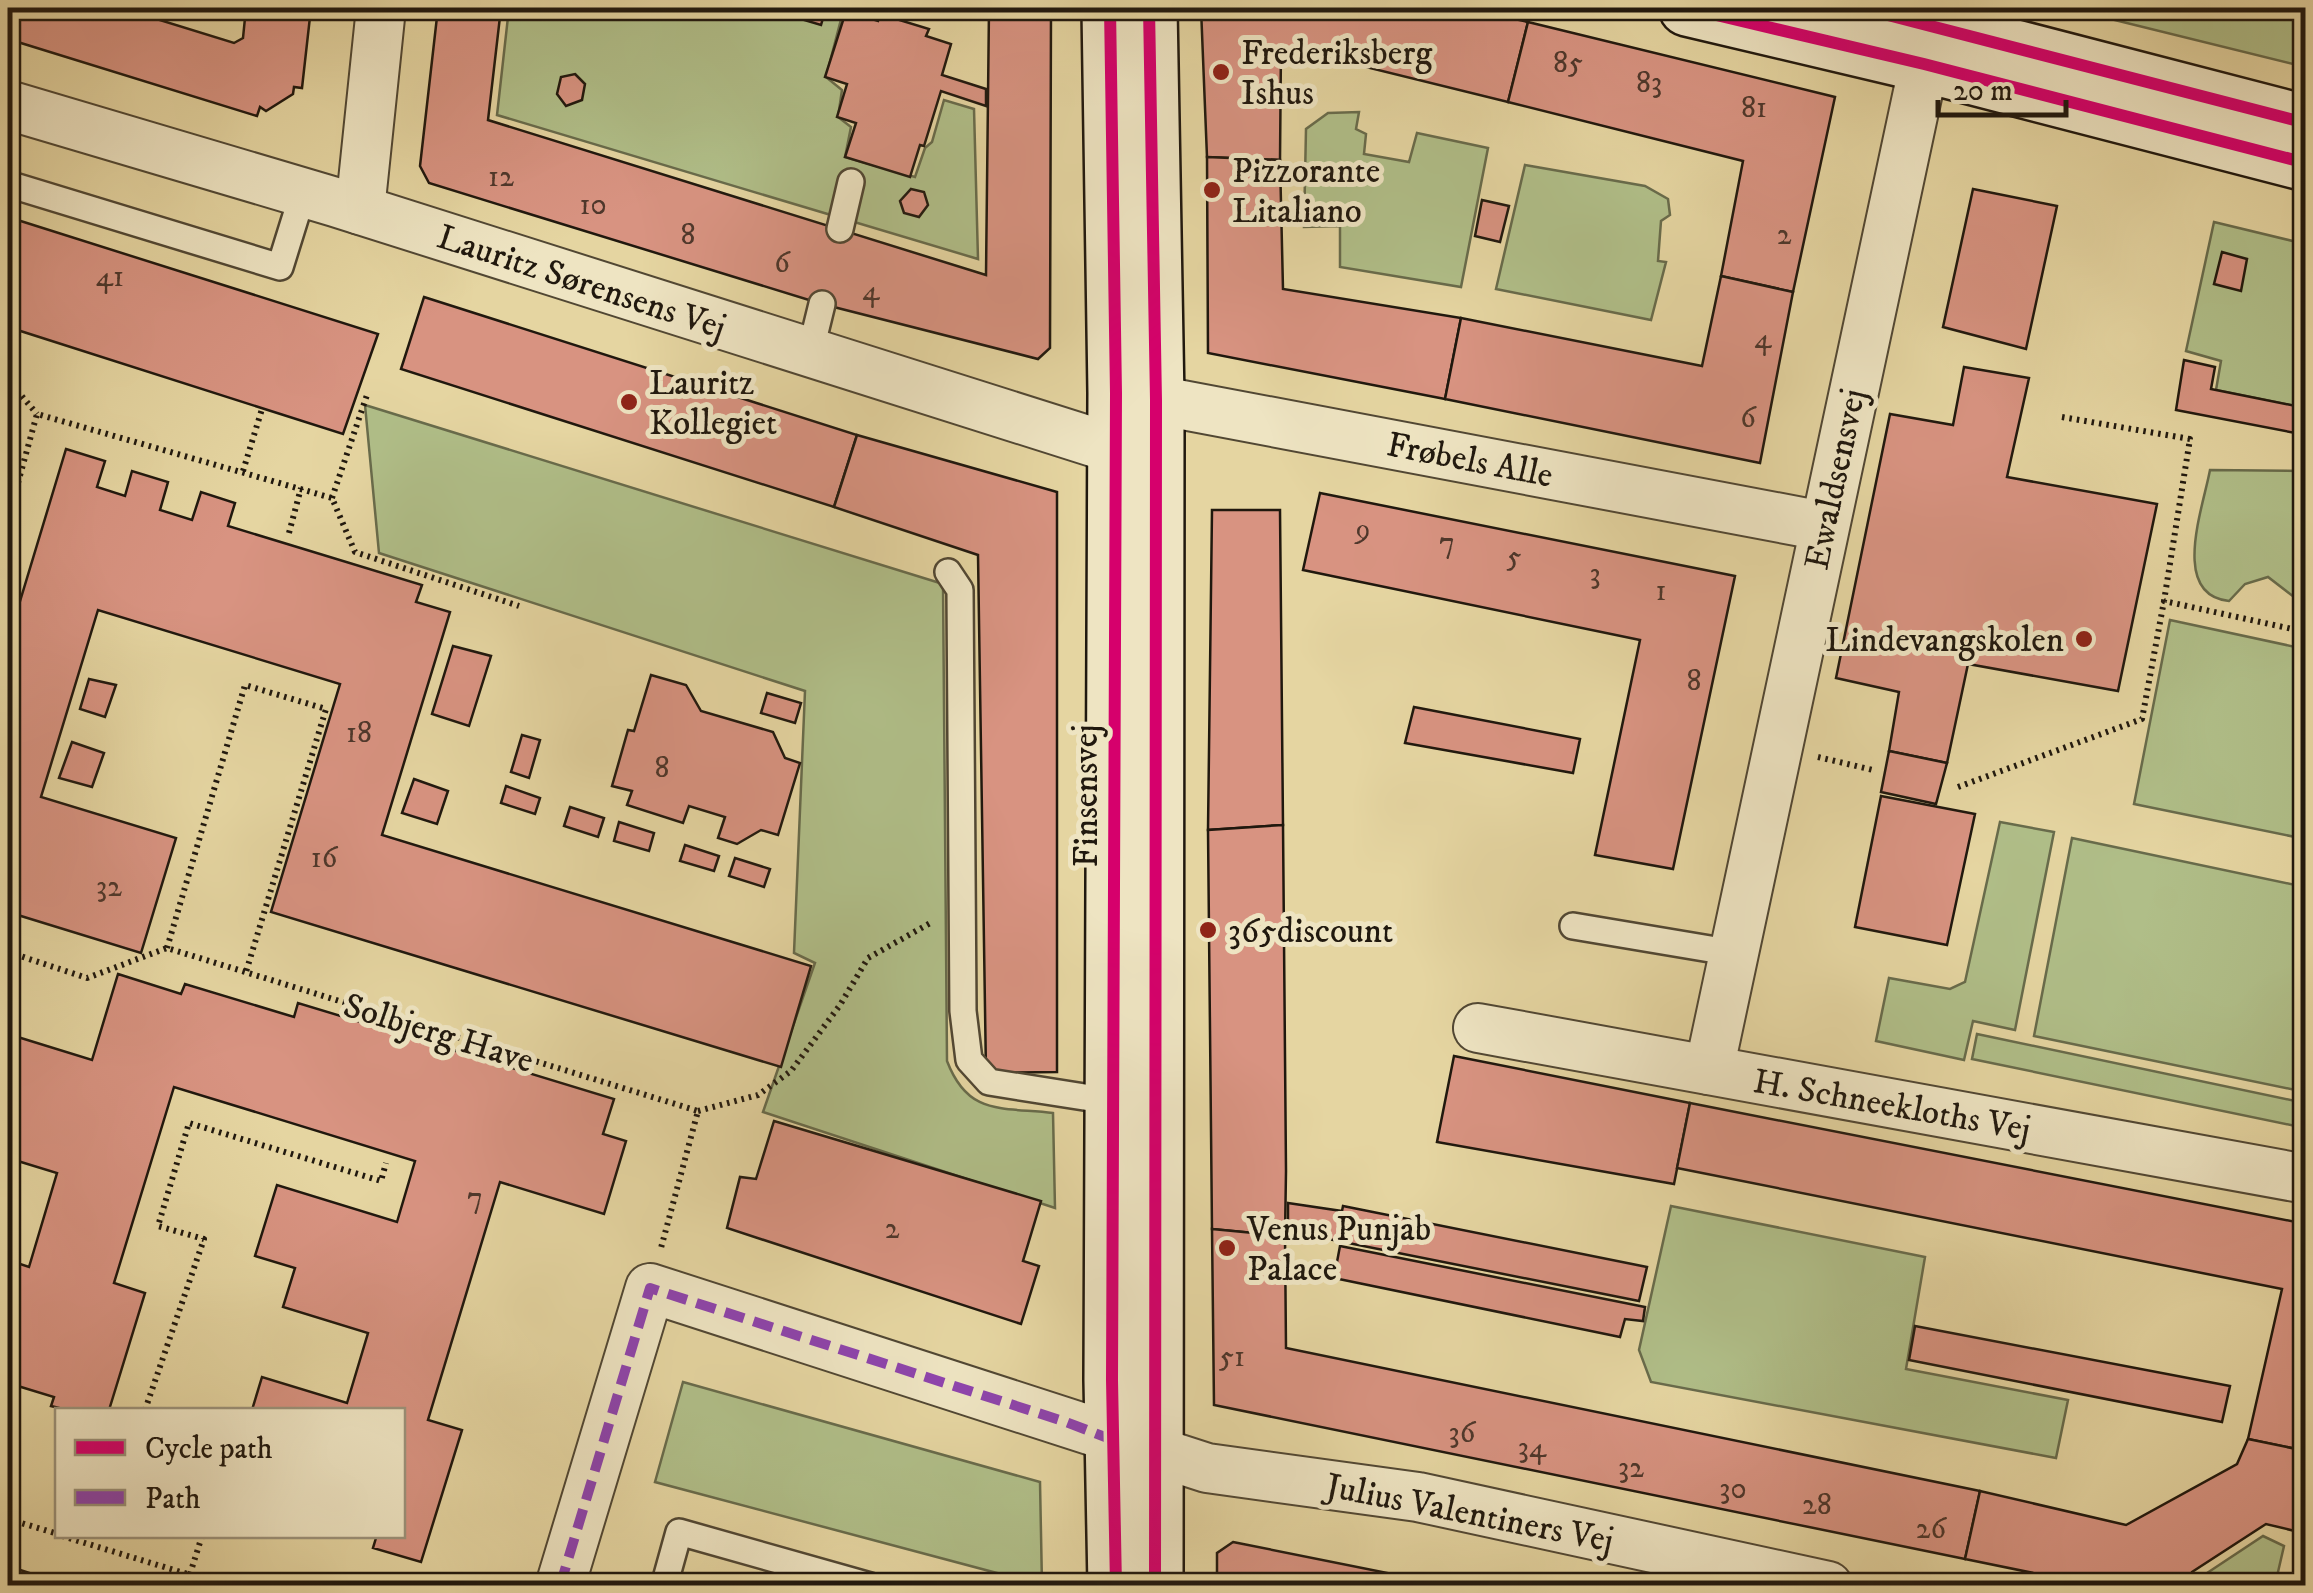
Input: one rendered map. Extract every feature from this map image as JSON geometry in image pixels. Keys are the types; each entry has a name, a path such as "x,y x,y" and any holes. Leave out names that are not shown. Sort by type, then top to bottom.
{"street":[{"path":"360,210 381,8"},
{"name":"Finsensvej","path":"1110,8 1136,396"},
{"name":"Finsensvej","path":"1116,1586 1133,1446 1136,396 1149,8"},
{"path":"1686,8 1927,45 2306,124"},
{"path":"1861,8 1927,45 2306,163"},
{"name":"Ewaldsensvej","path":"1709,1070 1927,45"},
{"name":"Lauritz Sørensens Vej","path":"8,105 303,192 1136,456"},
{"name":"Frøbels Alle","path":"1136,396 1823,526"},
{"name":"H. Schneekloths Vej","path":"1478,1028 2306,1179"},
{"path":"560,1586 650,1288 1133,1446"},
{"name":"Finsensvej","path":"1133,1446 1155,1586"},
{"name":"Julius Valentiners Vej","path":"1133,1446 1207,1468 1418,1496 1828,1586"}],"lane":[{"path":"840,230 851,182"},
{"path":"8,184 280,268 303,192"},
{"path":"810,353 822,304"},
{"path":"948,572 960,590 963,1011 968,1060 989,1082 1136,1102"},
{"path":"1573,926 1734,953"},
{"path":"664,1586 679,1532 870,1586"}],"path":[{"path":"8,370 15,388 37,414 332,498"},
{"path":"368,392 332,498 355,552 519,606"},
{"path":"243,471 262,409"},
{"path":"8,520 37,414"},
{"path":"1958,787 2142,719 2190,440 2062,417"},
{"path":"289,533 301,488"},
{"path":"2164,600 2306,632"},
{"path":"8,952 87,978 167,948 245,685 326,709 246,972"},
{"path":"650,1288 698,1111 758,1095 791,1070 840,1005 868,958 902,936 963,907"},
{"path":"146,1408 204,1239 158,1226 189,1124 380,1181 386,1162"},
{"path":"8,1519 55,1533"},
{"path":"70,1538 228,1586"},
{"path":"190,1574 201,1538"}],"green space":[{"path":"509,8 844,8 826,77 842,90 838,117 851,127 845,157 915,177 925,148 932,142 944,100 974,109 978,259 497,115"},
{"path":"844,8 879,8 876,15"},
{"path":"2066,8 2305,8 2305,67"},
{"path":"1359,112 1356,129 1366,134 1364,154 1409,162 1417,133 1488,148 1461,287 1340,267 1340,226 1304,227 1306,129 1328,113"},
{"path":"1525,165 1645,186 1668,199 1670,215 1661,221 1658,261 1666,262 1651,320 1496,289"},
{"path":"2214,222 2305,244 2305,408 2216,390 2221,361 2186,351"},
{"path":"365,405 943,584 947,1061 955,1079 976,1100 1002,1108 1053,1113 1055,1208 763,1112 815,963 794,953 805,691 379,553"},
{"path":"2210,470 2305,471 2305,602 2268,577 2245,584 2229,601 2211,595 2200,583 2195,548"},
{"path":"2170,620 2305,649 2305,839 2134,804"},
{"path":"2000,822 2054,832 2015,1030 1973,1021 1964,1060 1876,1041 1889,978 1950,989 1965,982"},
{"path":"2072,838 2305,887 2305,1092 2034,1036"},
{"path":"1977,1034 2305,1103 2305,1128 1972,1059"},
{"path":"1671,1206 1925,1257 1906,1369 2068,1400 2056,1458 1651,1382 1639,1350"},
{"path":"683,1382 1040,1482 1042,1585 655,1482"},
{"path":"2263,1536 2284,1546 2275,1585 2196,1585 2198,1579"}],"building":[{"path":"8,8 121,8 234,43 243,38 246,8 311,8 302,88 294,87 293,94 266,111 260,107 257,116 8,39"},
{"path":"438,8 501,8 488,120 986,275 989,8 1051,8 1050,348 1038,359 822,304 429,183 420,166"},
{"path":"808,8 826,8 821,25 804,20"},
{"path":"1201,8 1464,8 1528,22 1508,102 1281,46 1280,160 1207,157"},
{"path":"846,11 878,21 880,14 929,29 926,36 951,44 942,75 986,89 986,106 941,91 910,177 845,157 856,123 837,117 847,84 825,77"},
{"path":"1528,22 1835,97 1793,292 1721,276 1743,161 1508,102"},
{"path":"575,74 585,84 582,100 566,106 557,94 561,77"},
{"path":"1207,157 1280,160 1283,289 1461,318 1445,399 1208,353"},
{"path":"911,189 924,192 928,205 919,217 904,213 900,201"},
{"path":"1973,189 2057,206 2026,349 1943,327"},
{"path":"1482,200 1509,206 1500,242 1475,236"},
{"path":"8,217 378,334 343,434 8,327"},
{"path":"2222,252 2247,259 2241,291 2214,284"},
{"path":"1721,276 1793,292 1760,463 1445,399 1461,318 1702,366"},
{"name":"Lauritz Kollegiet","path":"424,297 857,435 834,507 401,369"},
{"path":"2184,360 2215,367 2211,389 2306,408 2306,435 2176,410"},
{"path":"1964,367 2029,378 2007,477 2157,504 2118,691 1968,664 1947,763 1889,751 1899,692 1836,678 1890,414 1953,425"},
{"path":"857,435 1057,492 1057,1072 986,1073 978,555 834,507"},
{"path":"66,449 105,461 97,487 125,496 132,471 168,482 160,510 192,520 201,492 235,503 228,526 422,585 416,602 450,612 382,835 811,966 781,1067 271,912 340,684 98,610 41,797 176,838 141,953 8,912 8,641"},
{"path":"1320,493 1735,576 1673,869 1595,855 1640,640 1303,570"},
{"path":"1212,510 1280,510 1283,825 1208,830"},
{"path":"453,646 491,656 469,726 432,714"},
{"path":"651,675 686,685 701,711 773,732 785,758 800,763 778,835 761,830 737,844 718,838 725,817 689,806 683,823 627,805 632,791 612,786 628,730 634,731"},
{"path":"89,679 116,685 105,717 80,709"},
{"path":"767,693 801,703 795,723 761,713"},
{"path":"1414,707 1580,739 1573,773 1405,743"},
{"path":"522,735 540,740 529,778 511,772"},
{"path":"72,742 104,753 92,787 59,778"},
{"path":"1889,751 1947,763 1936,804 1881,792"},
{"path":"414,779 448,791 437,824 402,813"},
{"path":"506,786 540,798 535,814 501,803"},
{"path":"1881,796 1975,814 1947,945 1855,927"},
{"path":"570,807 604,818 598,837 564,826"},
{"path":"619,822 654,833 649,851 614,841"},
{"path":"1283,825 1285,1236 1212,1229 1208,830"},
{"path":"685,845 719,856 714,871 680,861"},
{"path":"735,858 770,869 764,887 729,876"},
{"path":"118,974 181,994 185,984 294,1017 298,1003 614,1099 603,1134 626,1141 604,1214 500,1182 428,1420 462,1430 421,1562 373,1548 376,1538 405,1538 405,1408 253,1408 262,1377 347,1403 368,1333 283,1307 295,1268 255,1256 277,1185 397,1222 415,1161 174,1087 114,1283 145,1293 110,1408 59,1408 51,1406 54,1397 8,1383 8,1260 29,1267 57,1173 8,1158 8,1034 92,1060"},
{"path":"1454,1056 1690,1103 1674,1184 1437,1142"},
{"path":"1690,1103 2306,1224 2306,1451 2248,1439 2282,1289 1677,1168"},
{"path":"774,1121 1041,1201 1023,1261 1039,1266 1021,1324 727,1228 740,1177 756,1179"},
{"path":"1288,1203 1342,1211 1343,1206 1647,1267 1639,1301 1288,1231"},
{"path":"1212,1229 1285,1236 1286,1348 1980,1491 1965,1559 1214,1405"},
{"path":"1340,1246 1645,1307 1643,1321 1625,1319 1620,1337 1334,1278"},
{"path":"1915,1326 2230,1386 2222,1422 1909,1360"},
{"path":"2248,1439 2306,1451 2306,1503 2299,1532 2266,1524 2192,1572 2189,1586 2097,1586 1965,1559 1980,1491 2126,1525 2237,1464"},
{"path":"1233,1542 1452,1586 1217,1586 1217,1553"},
{"path":"8,1566 69,1586 8,1586"}],"marked path":[{"path":"560,1586 650,1288 1113,1440"}],"cycle path":[{"path":"1110,8 1116,393 1112,1380 1116,1586"},
{"path":"1149,8 1156,400 1155,1586"},
{"path":"1687,8 1924,64 2306,163"},
{"path":"1861,8 2306,123"}],"place":[{"name":"Frederiksberg Ishus","path":"1221,72"},
{"name":"Pizzorante Litaliano","path":"1212,190"},
{"name":"Lauritz Kollegiet","path":"629,402"},
{"name":"Lindevangskolen","path":"2084,639"},
{"name":"365discount","path":"1208,930"},
{"name":"Venus Punjab Palace","path":"1227,1248"}]}
